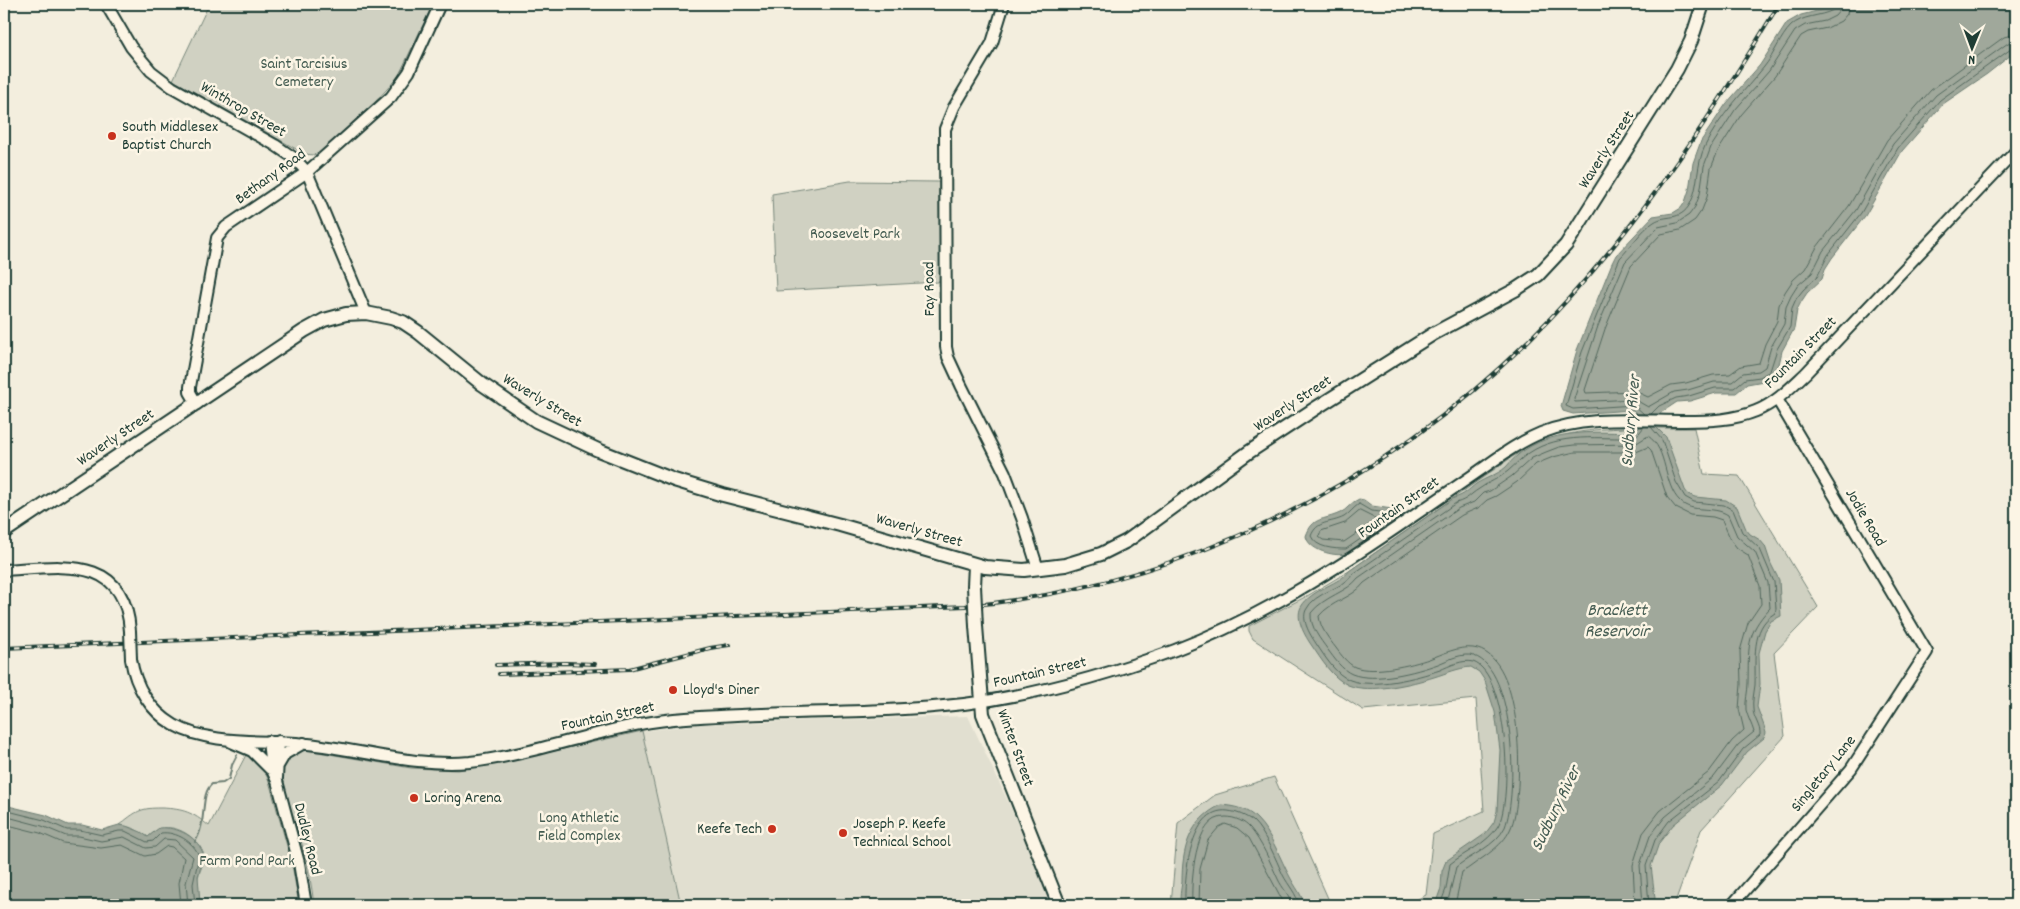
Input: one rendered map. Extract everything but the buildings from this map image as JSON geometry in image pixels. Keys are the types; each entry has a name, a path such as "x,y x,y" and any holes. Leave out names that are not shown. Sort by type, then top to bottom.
{"main road":[{"name":"Waverly Street","path":"4,532 320,322 346,314 366,313 382,315 403,322 517,409 558,432 598,450 693,487 840,525 975,564 1010,570 1038,569 1088,559 1127,540 1249,452 1425,339 1522,287 1538,275 1566,245 1673,77 1692,40 1703,4"},
{"name":"Winter Street","path":"975,564 976,626 983,714 1059,905"}],"street":[{"name":"Winthrop Street","path":"106,4 131,47 151,71 172,87 294,158 307,172 366,313"},
{"name":"Bethany Road","path":"197,404 190,392 190,387 216,238 226,227 307,172 385,103 398,89 409,72 440,4"},
{"name":"Fay Road","path":"1004,4 992,42 954,108 945,129 946,347 948,357 961,385 1005,473 1038,569"},
{"name":"Fountain Street","path":"5,569 63,566 94,572 109,581 123,597 128,615 131,659 139,687 147,701 159,714 173,724 188,731 216,738 304,743 419,762 462,762 511,754 666,720 889,710 982,701 1036,691 1085,679 1146,660 1204,638 1260,612 1316,581 1502,455 1534,436 1552,429 1583,422 1706,421 1733,418 1757,411 1777,399 1806,373 2016,151"},
{"name":"Jodie Road","path":"1777,399 1927,652"},
{"name":"Singletary Lane","path":"1732,905 1851,769 1927,652"},
{"path":"216,738 240,744 274,769 286,754 304,743"},
{"name":"Dudley Road","path":"268,741 299,863 306,905"},
{"name":"Dudley Road","path":"274,769 279,741"}],"shaded area":[{"name":"Joseph P. Keefe Technical School","path":"968,716 1012,810 1051,905 681,905 642,731 700,724"}],"green space":[{"name":"Saint Tarcisius Cemetery","path":"209,4 433,4 398,77 376,101 320,153 313,155 305,154 173,80"},
{"name":"Roosevelt Park","path":"850,181 939,182 940,279 938,282 776,291 772,194"},
{"name":"Brackett Reservoir","path":"1694,428 1704,474 1739,476 1818,607 1774,653 1785,736 1701,830 1674,905 1406,905 1426,895 1433,834 1484,811 1476,699 1363,710 1253,639 1249,626 1307,596 1349,571 1512,457 1534,445 1556,437 1600,429"},
{"name":"Long Athletic Field Complex","path":"642,731 681,905 314,905 307,862 284,783 284,762 295,752 306,750 411,768 458,770 506,762"},
{"name":"Farm Pond Park","path":"247,753 262,766 269,781 292,864 299,905 199,905 200,897 197,881 204,856 198,844 192,838 186,833 171,828 156,831 148,837 133,828 119,825 142,810 162,808 187,812 198,817 209,826"},
{"path":"1274,777 1331,905 1171,905 1178,823 1215,795"}],"water":[{"name":"Brackett Reservoir","path":"1836,4 2016,4 2016,51 1987,74 1943,104 1902,151 1865,216 1832,258 1825,269 1822,279 1807,293 1801,302 1797,310 1794,329 1782,351 1778,369 1769,380 1747,384 1736,393 1716,393 1690,401 1677,402 1656,416 1656,427 1666,437 1688,494 1695,497 1726,500 1737,507 1746,529 1765,546 1779,580 1781,616 1771,621 1765,631 1759,653 1760,684 1757,707 1766,733 1764,738 1747,752 1722,785 1673,825 1659,843 1651,866 1655,898 1653,905 1435,905 1441,888 1442,871 1446,861 1485,834 1494,822 1497,811 1500,750 1495,712 1485,681 1479,672 1471,667 1391,687 1368,689 1348,685 1332,673 1306,637 1299,617 1301,607 1312,595 1340,579 1454,498 1464,494 1476,484 1502,470 1526,449 1551,438 1564,435 1606,432 1634,433 1639,427 1639,416 1633,410 1573,414 1563,411 1561,406 1577,350 1612,263 1616,255 1653,216 1673,213 1681,208 1689,190 1693,163 1701,141 1726,104 1760,65 1787,23 1801,15"},
{"path":"1359,499 1372,506 1392,509 1397,518 1396,521 1364,544 1346,554 1329,553 1316,549 1311,545 1306,536 1315,522 1342,512"},
{"path":"4,805 46,815 68,825 82,825 102,830 119,825 126,826 148,837 159,828 173,829 186,834 197,843 204,856 198,876 199,905 4,905"},
{"path":"1221,805 1245,810 1262,825 1300,894 1304,905 1181,905 1182,870 1186,847 1190,837 1201,819"}],"waterway":[{"path":"195,842 201,826 204,802 208,789 212,784 223,783 229,779 232,765 237,755"}],"railway":[{"path":"4,648 965,606 1044,595 1121,577 1197,552 1270,521 1341,484 1408,441 1471,392 1530,339 1600,263 1665,179 1724,92 1779,4"},
{"path":"499,674 629,669 710,648 729,645"},
{"path":"496,665 595,664"}],"place":[{"name":"South Middlesex Baptist Church","path":"112,136"},
{"name":"Lloyd's Diner","path":"673,690"},
{"name":"Loring Arena","path":"414,798"},
{"name":"Keefe Tech","path":"772,829"},
{"name":"Joseph P. Keefe Technical School","path":"843,833"}],"water label":[{"name":"Sudbury River","path":"1632,421"},
{"name":"Sudbury River","path":"1557,809"}]}
